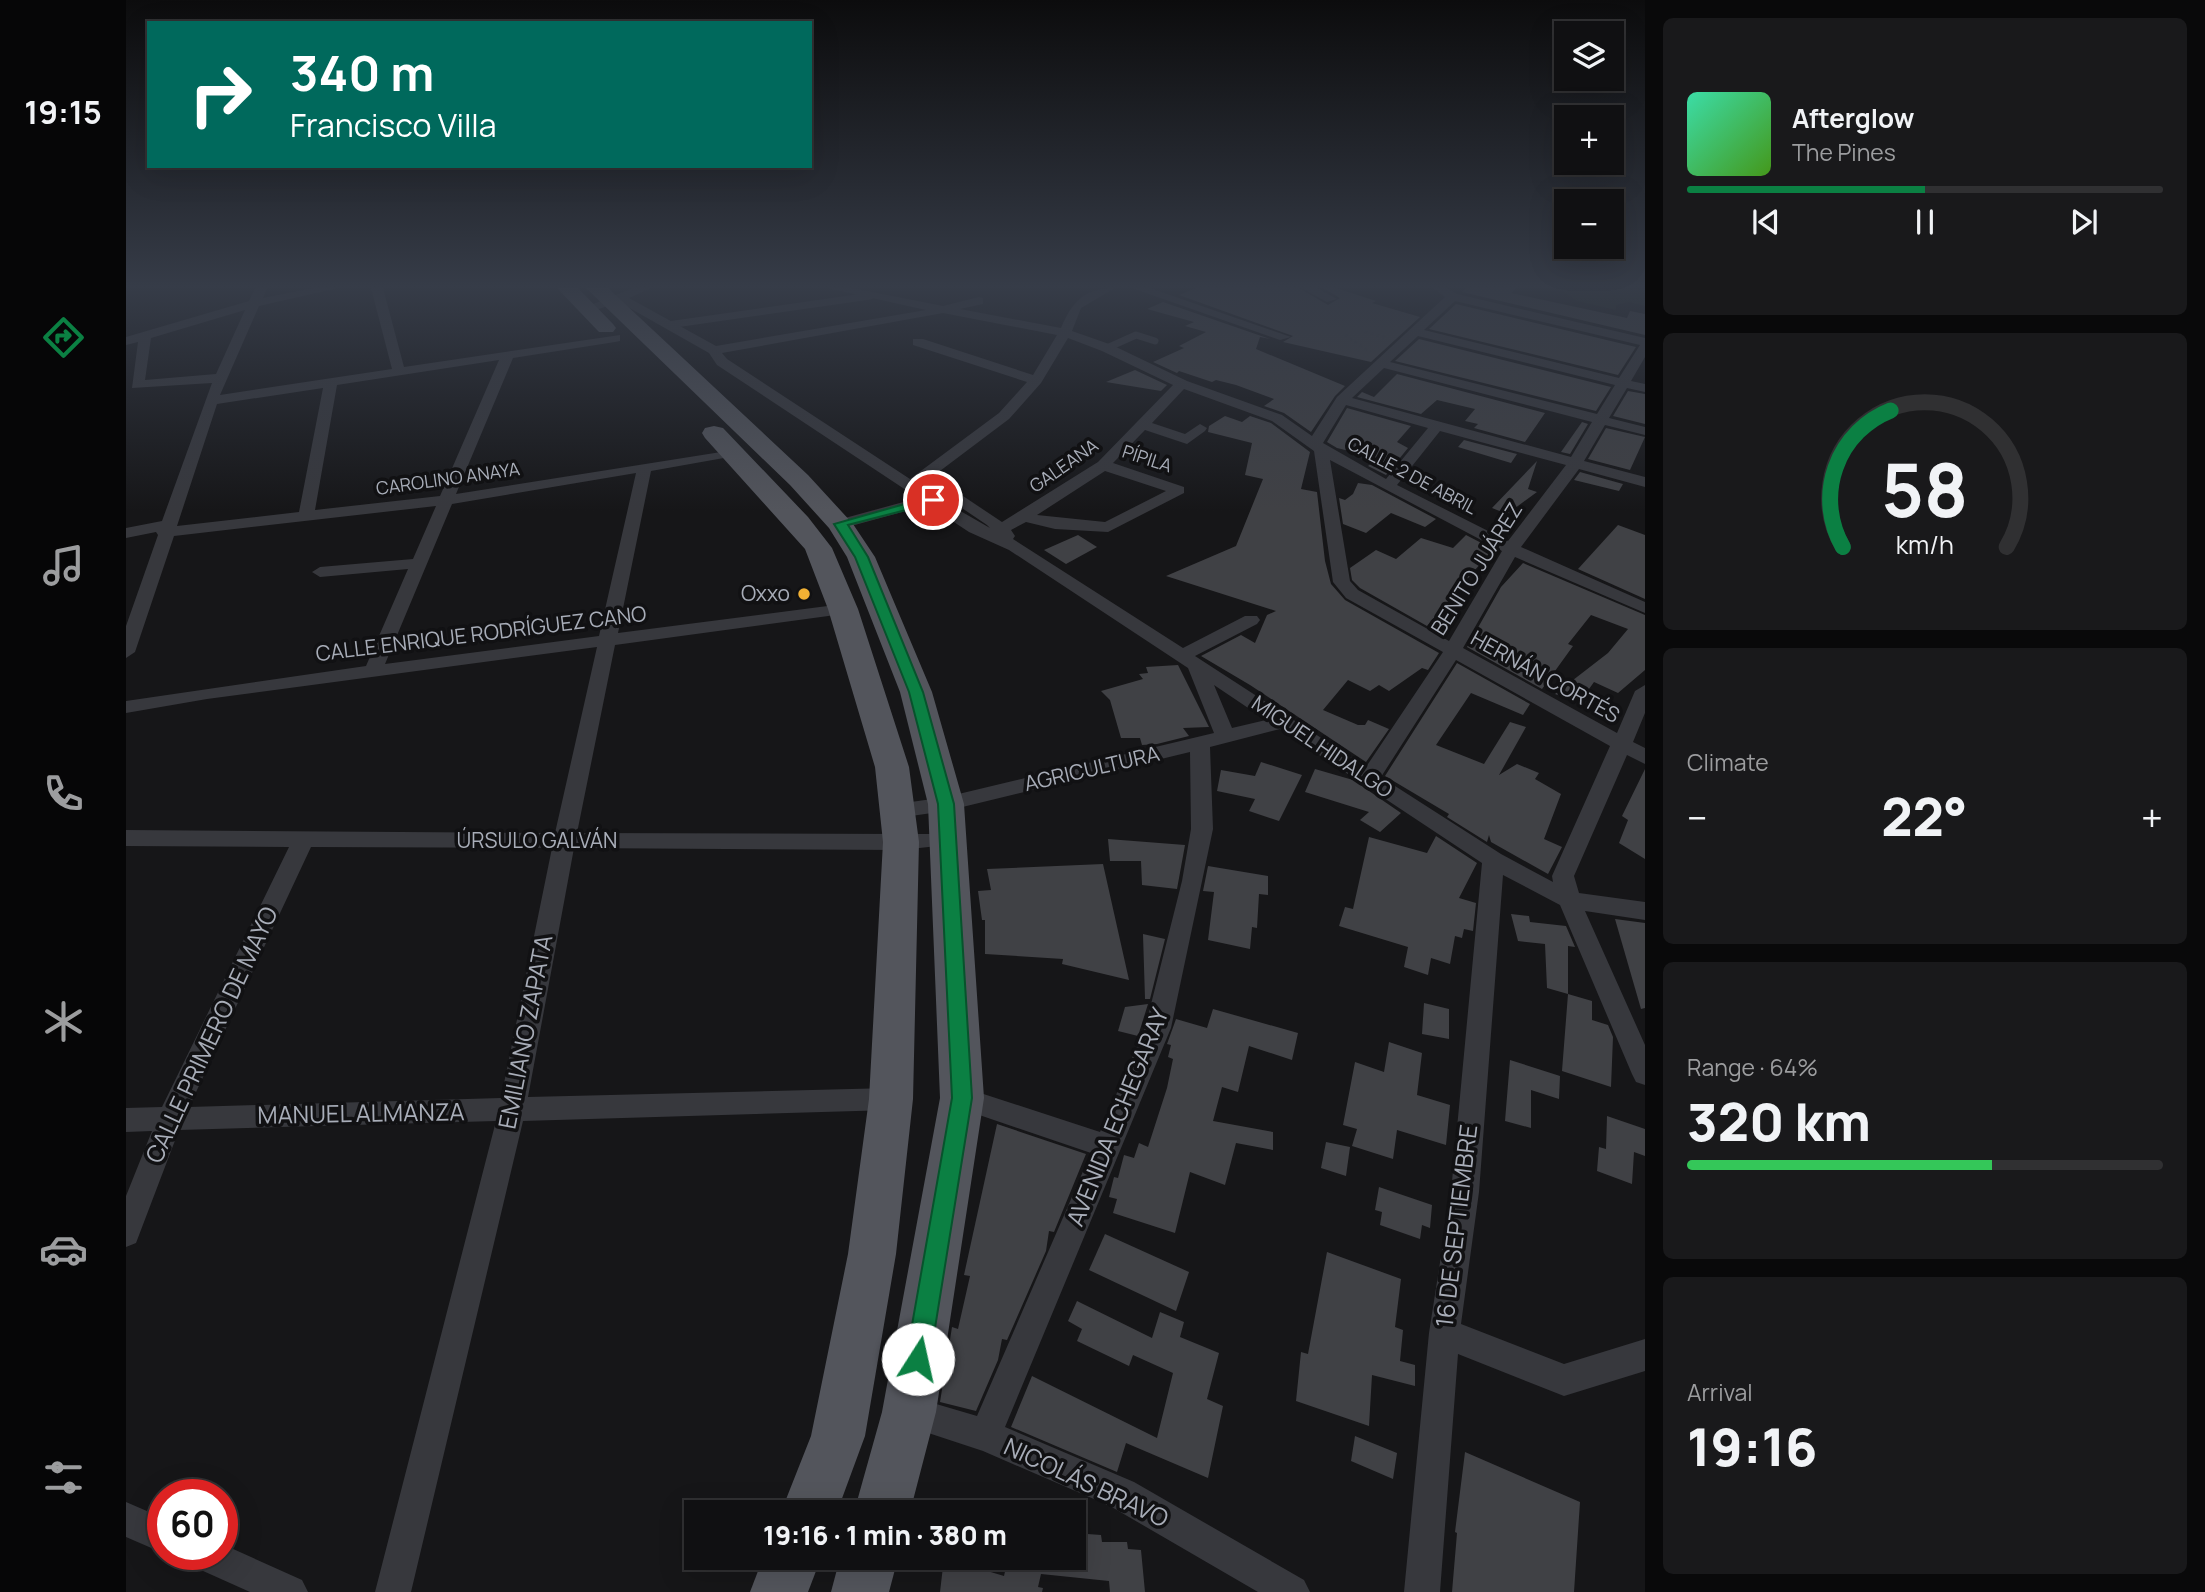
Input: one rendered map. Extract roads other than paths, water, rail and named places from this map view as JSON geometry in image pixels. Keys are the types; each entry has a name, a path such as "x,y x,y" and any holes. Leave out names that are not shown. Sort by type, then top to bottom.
{"main road":[{"path":"641,362 735,452 818,548 843,609 892,767 899,827 891,1099 872,1254 838,1436 814,1500"},
{"path":"669,362 800,480 841,524 861,557 916,692 947,821 962,1098 909,1412 885,1500"},
{"path":"779,1592 787,1570"},
{"path":"860,1592 866,1570"}],"street":[{"path":"141,362 137,385 220,378"},
{"path":"126,652 165,528 227,362"},
{"path":"396,362 399,372"},
{"path":"211,401 461,362"},
{"path":"373,671 505,362"},
{"name":"MIGUEL HIDALGO","path":"737,362 918,481 949,494 1014,546 1493,860 1570,900 1645,911"},
{"path":"981,362 1036,380"},
{"path":"918,481 1004,416 1036,380 1047,362"},
{"name":"CALLE 2 DE ABRIL","path":"1137,362 1182,384 1277,418 1318,447 1388,486 1511,549 1645,608"},
{"path":"1318,447 1342,400 1385,362"},
{"path":"1386,362 1645,431"},
{"path":"1540,362 1645,388"},
{"name":"BENITO JUÁREZ","path":"1369,779 1452,652 1511,549 1575,463 1636,362"},
{"path":"306,517 331,383"},
{"name":"GALEANA","path":"995,532 1024,517 1103,465 1182,384"},
{"path":"1342,400 1645,482"},
{"path":"1144,425 1188,440 1200,428"},
{"path":"1388,486 1437,426"},
{"name":"HERNÁN CORTÉS","path":"1318,447 1342,582 1352,594 1645,757"},
{"name":"CAROLINO ANAYA","path":"126,533 306,517 448,500 735,452"},
{"name":"PÍPILA","path":"1024,517 1055,524 1108,527 1179,489 1103,465"},
{"name":"EMILIANO ZAPATA","path":"393,1592 512,1111 564,841 644,469"},
{"name":"MIGUEL HIDALGO","path":"918,481 933,500 995,532"},
{"path":"841,524 949,494"},
{"path":"320,572 421,563"},
{"name":"CALLE ENRIQUE RODRÍGUEZ CANO","path":"126,707 373,671 843,609"},
{"path":"1213,740 1189,659 1251,620"},
{"path":"1645,691 1563,876 1570,900 1645,1074"},
{"name":"AGRICULTURA","path":"899,827 947,821 1213,740 1285,722"},
{"name":"AVENIDA ECHEGARAY","path":"985,1435 1110,1147 1158,1028 1194,881 1213,740"},
{"name":"ÚRSULO GALVÁN","path":"126,838 564,841 899,827 947,821"},
{"name":"CALLE PRIMERO DE MAYO","path":"126,1233 170,1119 303,840"},
{"name":"16 DE SEPTIEMBRE","path":"1422,1592 1444,1333 1465,1192 1493,860"},
{"path":"962,1098 1110,1147"},
{"name":"MANUEL ALMANZA","path":"126,1120 891,1099"},
{"path":"1444,1333 1564,1380 1645,1355"},
{"name":"NICOLÁS BRAVO","path":"909,1412 985,1435 1122,1494 1292,1592"},
{"path":"126,1519 147,1529"},
{"path":"238,1569 290,1592"}],"place":[{"name":"Oxxo","path":"804,594"}]}
